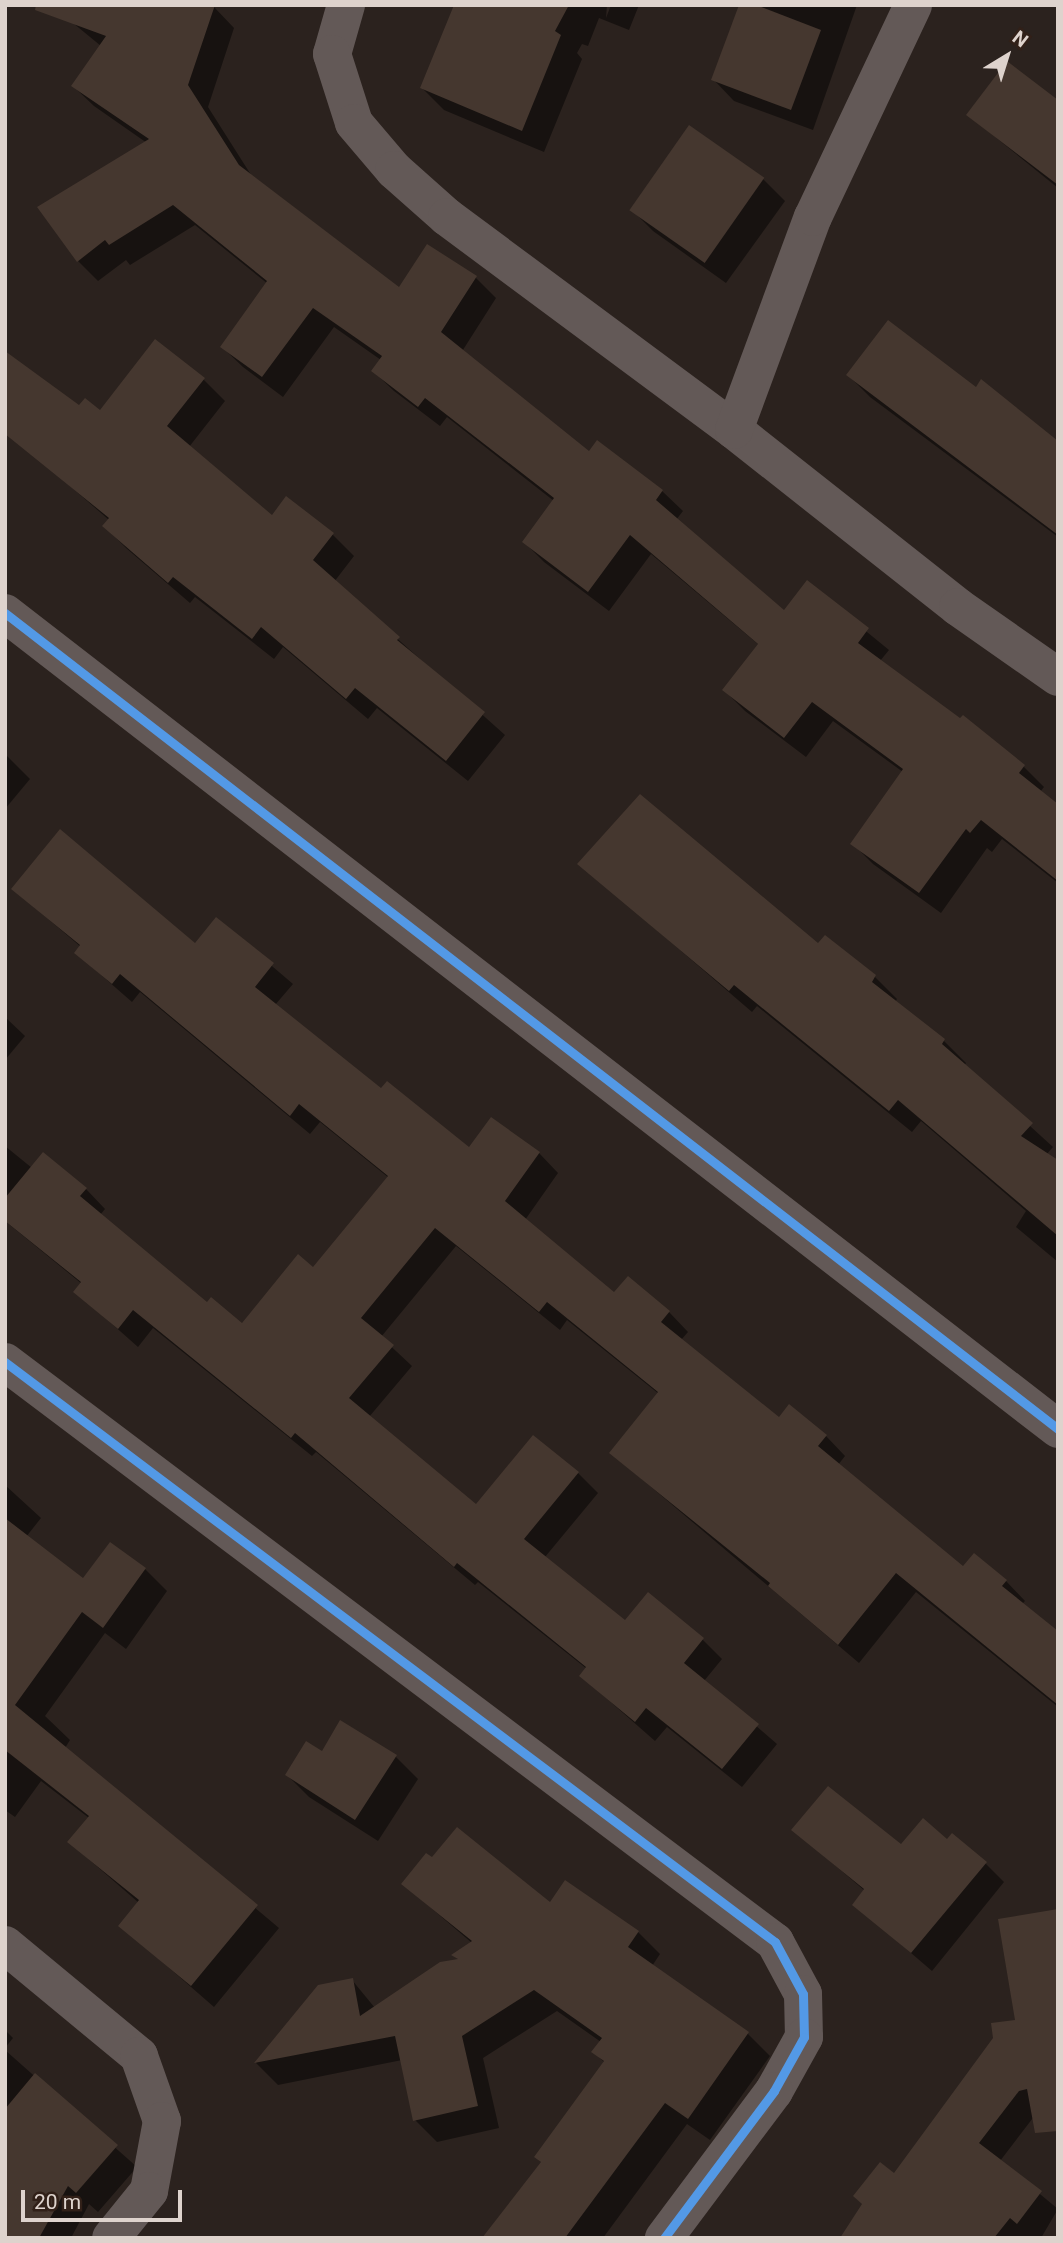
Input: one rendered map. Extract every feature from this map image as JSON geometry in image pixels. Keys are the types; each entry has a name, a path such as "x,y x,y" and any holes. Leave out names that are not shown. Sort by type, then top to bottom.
{"street":[{"path":"346,5 332,54 354,123 394,170 447,217 734,430 958,607 1058,677"},
{"path":"734,430 813,217 913,5"},
{"path":"5,613 1058,1429"},
{"path":"5,1362 775,1942 803,1994 804,2037 774,2091 664,2238"},
{"path":"5,1945 139,2056 162,2121 149,2191 111,2238"}],"building":[{"path":"36,5 215,5 188,85 239,165 399,287 427,244 477,276 441,332 589,451 597,440 663,490 656,500 784,610 807,580 869,628 858,643 960,718 963,715 1025,765 1019,773 1058,804 1058,881 981,820 970,833 966,829 919,893 850,844 903,769 812,702 784,738 722,690 758,644 630,535 588,592 522,542 554,498 425,398 418,407 371,371 382,356 313,308 262,377 220,347 267,281 173,205 109,245 105,240 77,262 37,207 149,139 71,86 106,36 35,10"},
{"path":"454,5 569,5 555,31 561,35 522,131 420,88"},
{"path":"739,5 756,5 821,30 791,110 711,80"},
{"path":"1007,61 1058,100 1058,185 966,115"},
{"path":"689,125 764,178 705,263 629,210"},
{"path":"888,320 976,387 981,379 1058,441 1058,535 846,375"},
{"path":"155,339 205,378 167,426 272,515 286,496 334,533 313,560 400,637 397,640 485,712 446,761 355,688 346,699 261,627 252,639 173,577 168,583 102,526 109,518 5,434 5,351 79,405 85,398 100,410"},
{"path":"640,794 818,943 825,935 876,975 872,982 945,1039 942,1044 1033,1123 1021,1136 1058,1160 1058,1236 898,1100 889,1111 734,985 729,991 577,864"},
{"path":"60,829 195,943 216,917 274,963 255,987 381,1088 387,1081 469,1147 491,1117 540,1152 505,1201 614,1292 628,1276 670,1311 661,1322 779,1417 789,1404 827,1435 818,1446 963,1566 974,1553 1007,1580 1002,1586 1058,1631 1058,1705 896,1573 838,1645 768,1586 770,1583 609,1453 658,1392 547,1302 539,1312 435,1228 361,1318 394,1345 349,1398 476,1504 533,1435 579,1472 524,1539 625,1620 648,1592 704,1638 684,1663 759,1724 722,1769 646,1708 635,1722 579,1676 586,1667 457,1563 454,1567 295,1433 291,1438 133,1310 118,1329 73,1292 81,1282 5,1221 5,1198 43,1152 87,1188 80,1196 207,1302 211,1297 242,1323 298,1254 313,1267 388,1176 299,1104 290,1116 120,974 112,984 74,953 80,945 11,889"},
{"path":"5,1518 83,1578 110,1542 146,1568 103,1628 82,1612 15,1705 258,1905 191,1986 118,1926 139,1900 67,1842 89,1816 5,1750"},
{"path":"340,1720 397,1755 355,1820 285,1775 306,1741 322,1751"},
{"path":"828,1786 901,1844 923,1818 947,1839 952,1833 987,1862 911,1953 852,1905 864,1889 791,1830"},
{"path":"457,1827 550,1902 565,1880 639,1931 628,1947 749,2032 688,2119 665,2103 565,2238 482,2238 541,2162 534,2157 604,2061 591,2052 602,2038 534,1990 462,2036 478,2106 413,2121 395,2036 254,2063 318,1985 353,1978 360,2016 440,1962 458,1959 451,1955 472,1941 401,1884 426,1853 432,1857"},
{"path":"1058,1909 1058,2131 1035,2133 1027,2089 1019,2091 979,2143 1042,2191 1017,2224 1010,2218 994,2238 840,2238 862,2204 853,2196 880,2162 894,2173 993,2038 991,2023 1015,2020 998,1919"},
{"path":"35,2073 118,2145 76,2193 68,2186 39,2238 5,2238 5,2109"}],"cycle path":[{"path":"5,613 1058,1429"},
{"path":"5,1362 775,1942 803,1994 804,2037 774,2091 664,2238"}]}
